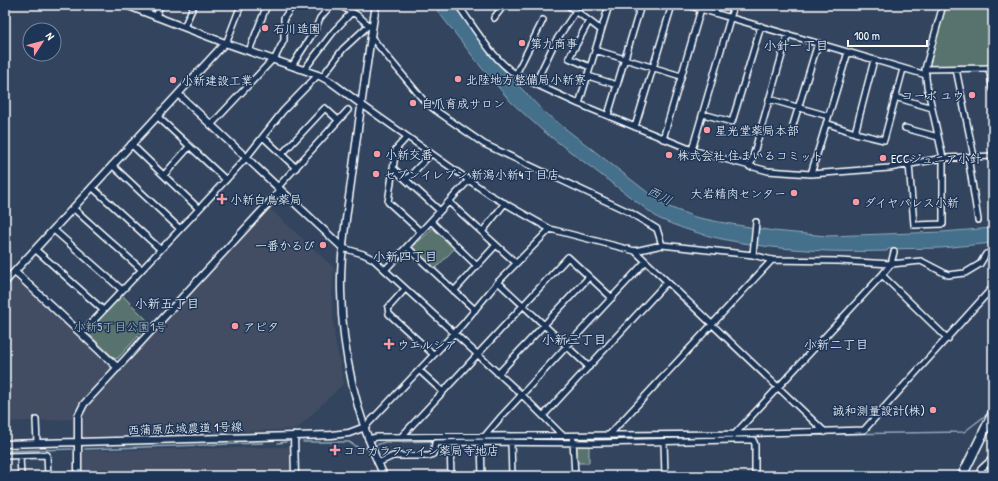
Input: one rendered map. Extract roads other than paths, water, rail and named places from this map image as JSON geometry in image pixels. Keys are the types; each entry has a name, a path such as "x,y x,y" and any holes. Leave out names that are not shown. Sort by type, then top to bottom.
{"main road":[{"path":"962,476 993,413"}],"street":[{"path":"126,5 226,43 320,76 505,204 550,229 635,251 662,244 753,255 772,260 838,261 891,264 921,261 948,275 965,273 980,264 986,254 993,252"},
{"path":"156,17 160,5"},
{"path":"184,27 194,5"},
{"path":"5,282 226,43 241,5"},
{"path":"249,51 267,5"},
{"path":"211,125 274,59 284,40 284,18 293,5"},
{"path":"292,66 315,30 320,18 331,5"},
{"path":"339,5 352,12 371,27"},
{"path":"376,5 371,27 372,38 361,104 343,248 341,291 344,333 355,394 368,439 384,476"},
{"path":"458,5 502,64 534,84 692,150 750,167 768,171 811,174 889,168 943,158 993,157"},
{"path":"494,18 504,5"},
{"path":"568,5 601,30"},
{"path":"579,104 609,5"},
{"path":"608,115 641,5"},
{"path":"635,127 672,5"},
{"path":"687,5 903,69 926,72 991,68"},
{"path":"692,150 733,6 726,5"},
{"path":"909,164 914,224 943,224 943,158 926,72 942,5"},
{"path":"534,84 555,42 575,9"},
{"path":"664,139 701,9"},
{"path":"304,70 334,31 352,12"},
{"path":"516,74 543,20"},
{"path":"589,21 569,58 590,67"},
{"path":"702,114 732,122 761,26"},
{"path":"82,333 121,289 180,229 246,158 283,111 320,76 344,49 371,27"},
{"path":"750,167 788,34"},
{"path":"372,38 425,102 438,112 484,144 629,212 657,229 662,244"},
{"path":"793,125 818,43"},
{"path":"595,50 681,76"},
{"path":"811,174 848,52"},
{"path":"855,132 874,60"},
{"path":"993,61 991,68 993,88"},
{"path":"826,124 884,140 903,69"},
{"path":"956,69 974,157"},
{"path":"588,76 617,85"},
{"path":"178,94 279,190 343,248 368,256 385,270 522,395 562,435"},
{"path":"895,97 932,108"},
{"path":"769,99 828,116"},
{"path":"282,154 325,108 338,120"},
{"path":"60,476 78,476 78,416 80,410 279,190 296,168 348,110"},
{"path":"157,116 226,180"},
{"path":"905,128 938,137"},
{"path":"263,137 296,168"},
{"path":"407,137 396,149 388,202 421,232"},
{"path":"131,144 199,209"},
{"path":"164,175 189,147"},
{"path":"406,180 431,154"},
{"path":"968,157 978,220"},
{"path":"112,165 180,229"},
{"path":"393,168 440,211"},
{"path":"385,270 469,180"},
{"path":"92,187 160,249"},
{"path":"448,202 516,263"},
{"path":"482,232 505,204"},
{"path":"73,208 141,269"},
{"path":"431,221 477,266"},
{"path":"753,255 756,222"},
{"path":"365,427 433,354 454,334 498,282 550,229"},
{"path":"54,230 121,289"},
{"path":"454,291 496,245"},
{"path":"407,247 475,310"},
{"path":"36,250 103,310"},
{"path":"635,251 711,326 825,432"},
{"path":"734,437 777,387 882,275 891,264 894,252"},
{"path":"401,437 568,257 612,298"},
{"path":"610,434 772,260"},
{"path":"484,437 646,262"},
{"path":"15,272 118,368"},
{"path":"882,275 948,339"},
{"path":"498,374 589,277"},
{"path":"498,282 588,367"},
{"path":"543,416 667,282"},
{"path":"378,463 393,456 429,456 432,454 435,443 664,442 864,430 948,339 993,287"},
{"path":"405,288 388,308 389,314 433,354"},
{"path":"419,370 443,392"},
{"path":"36,420 37,443"},
{"name":"西蒲原広域農道 1号線","path":"5,444 342,434 365,427"},
{"path":"368,439 401,437 610,434 734,437 753,440 755,444 755,476"},
{"path":"572,435 575,476"},
{"path":"294,436 295,476"},
{"path":"481,442 482,476"},
{"path":"511,442 512,476"},
{"path":"664,442 665,476"},
{"path":"450,443 451,476"},
{"path":"5,456 47,455 48,476"},
{"path":"20,456 21,476"},
{"path":"978,476 981,469 993,458"}],"waterway":[{"path":"373,446 385,442 964,432 990,412"},
{"path":"278,443 286,442"},
{"path":"303,442 349,442 360,449 369,447"},
{"path":"85,449 263,443"},
{"path":"5,451 72,449"}],"place":[{"name":"石川造園","path":"265,28"},
{"name":"第九商事","path":"522,43"},
{"name":"北陸地方整備局小新寮","path":"458,79"},
{"name":"小新建設工業","path":"173,80"},
{"name":"コーポ ユウ","path":"972,95"},
{"name":"自爪育成サロン","path":"413,103"},
{"name":"星光堂薬局本部","path":"707,130"},
{"name":"小新交番","path":"377,154"},
{"name":"株式会社 住まいるコミット","path":"669,155"},
{"name":"ECCジュニア小針","path":"883,158"},
{"name":"セブンイレブン 新潟小新4丁目店","path":"376,174"},
{"name":"大岩精肉センター","path":"794,193"},
{"name":"小新白鳥薬局","path":"222,199"},
{"name":"ダイヤパレス小新","path":"856,202"},
{"name":"一番かるび","path":"323,245"},
{"name":"アピタ","path":"235,326"},
{"name":"ウエルシア","path":"389,344"},
{"name":"誠和測量設計(株)","path":"933,410"},
{"name":"ココカラファイン薬局寺地店","path":"335,450"}],"district":[{"name":"小針一丁目","path":"796,45"},
{"name":"小新四丁目","path":"405,256"},
{"name":"小新五丁目","path":"167,303"},
{"name":"小新三丁目","path":"574,339"},
{"name":"小新二丁目","path":"836,344"}],"water label":[{"name":"西川","path":"660,195"}],"park label":[{"name":"小新5丁目公園1号","path":"120,326"}]}
